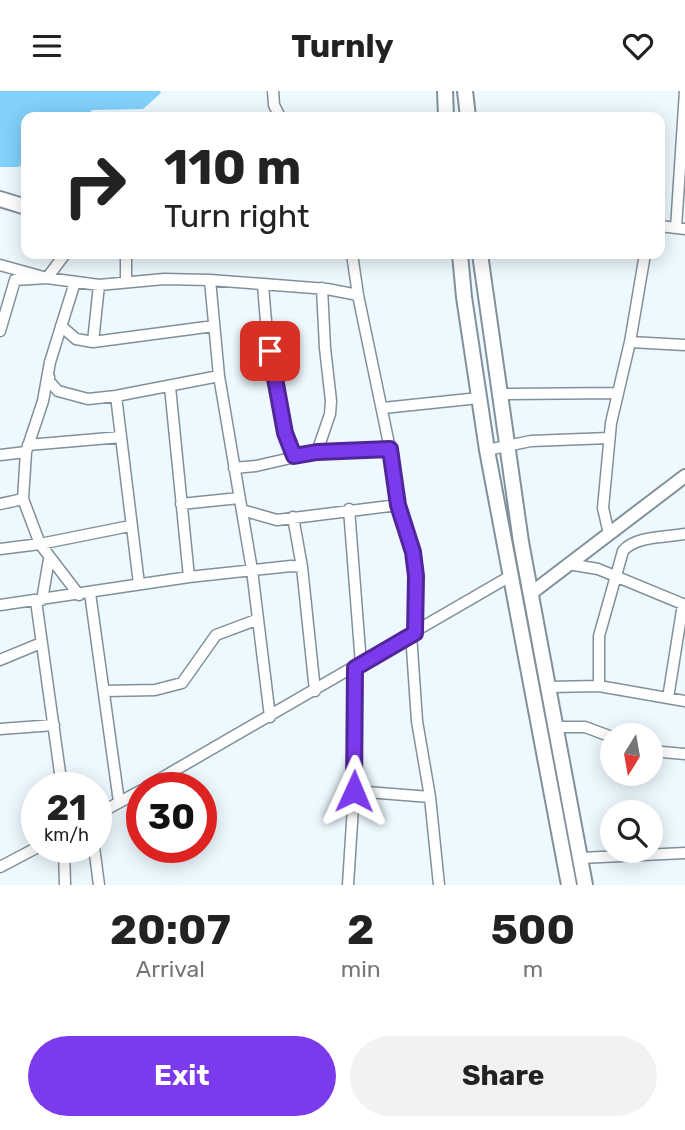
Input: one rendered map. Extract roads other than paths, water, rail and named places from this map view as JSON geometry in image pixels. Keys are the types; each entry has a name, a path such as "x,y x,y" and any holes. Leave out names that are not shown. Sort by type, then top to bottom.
{"main road":[{"path":"445,91 446,112"},
{"path":"465,91 467,112"},
{"path":"0,199 21,205"},
{"path":"460,259 488,450 569,885"},
{"path":"481,259 498,394 530,594 584,885"}],"street":[{"path":"273,91 278,112"},
{"path":"681,228 685,91"},
{"path":"0,331 15,280 47,278 61,259"},
{"path":"126,259 126,282"},
{"path":"353,259 383,408 398,505 413,552 416,576 413,633 417,721 430,797 439,885"},
{"path":"609,534 603,508 610,438 644,259"},
{"path":"0,265 47,278 99,285 164,279 210,279 322,288 358,295"},
{"path":"210,279 219,376 252,570 256,620 270,717"},
{"path":"75,282 50,362 43,401 27,449 23,499 40,544 50,559 84,594 104,691 120,802"},
{"path":"263,284 266,324 279,404 285,433 294,456"},
{"path":"93,342 99,285"},
{"path":"317,452 330,414 331,401 324,348 322,288"},
{"path":"61,326 76,339 93,342 214,327"},
{"path":"630,342 685,345"},
{"path":"50,362 49,381 58,391 88,399 170,387 219,376"},
{"path":"170,387 189,577"},
{"path":"498,394 618,393"},
{"path":"116,396 139,584"},
{"path":"383,408 479,398"},
{"path":"0,455 121,437"},
{"path":"488,450 548,440 610,438"},
{"path":"234,468 256,466 317,452 390,449"},
{"path":"530,594 684,481"},
{"path":"181,504 239,498"},
{"path":"0,504 23,499"},
{"path":"242,510 277,520 398,505"},
{"path":"348,885 358,666 349,509"},
{"path":"293,517 302,567 315,691"},
{"path":"0,549 130,526"},
{"path":"599,686 599,636 623,551 643,541 685,534"},
{"path":"50,559 39,600 41,643 60,772"},
{"path":"568,564 598,569 684,605 668,698"},
{"path":"0,605 189,577 302,567"},
{"path":"174,772 512,575"},
{"path":"104,691 155,690 182,683 216,635 256,620"},
{"path":"0,660 41,643"},
{"path":"549,687 599,686 685,701"},
{"path":"0,730 54,725"},
{"path":"556,727 585,727 600,733"},
{"path":"663,752 685,754"},
{"path":"354,791 430,797"},
{"path":"112,806 126,799"},
{"path":"580,858 685,853"},
{"path":"0,867 21,856"},
{"path":"64,863 65,885"},
{"path":"96,863 99,885"}],"water":[{"path":"0,91 161,93 143,109 21,112 21,165 0,167"}]}
